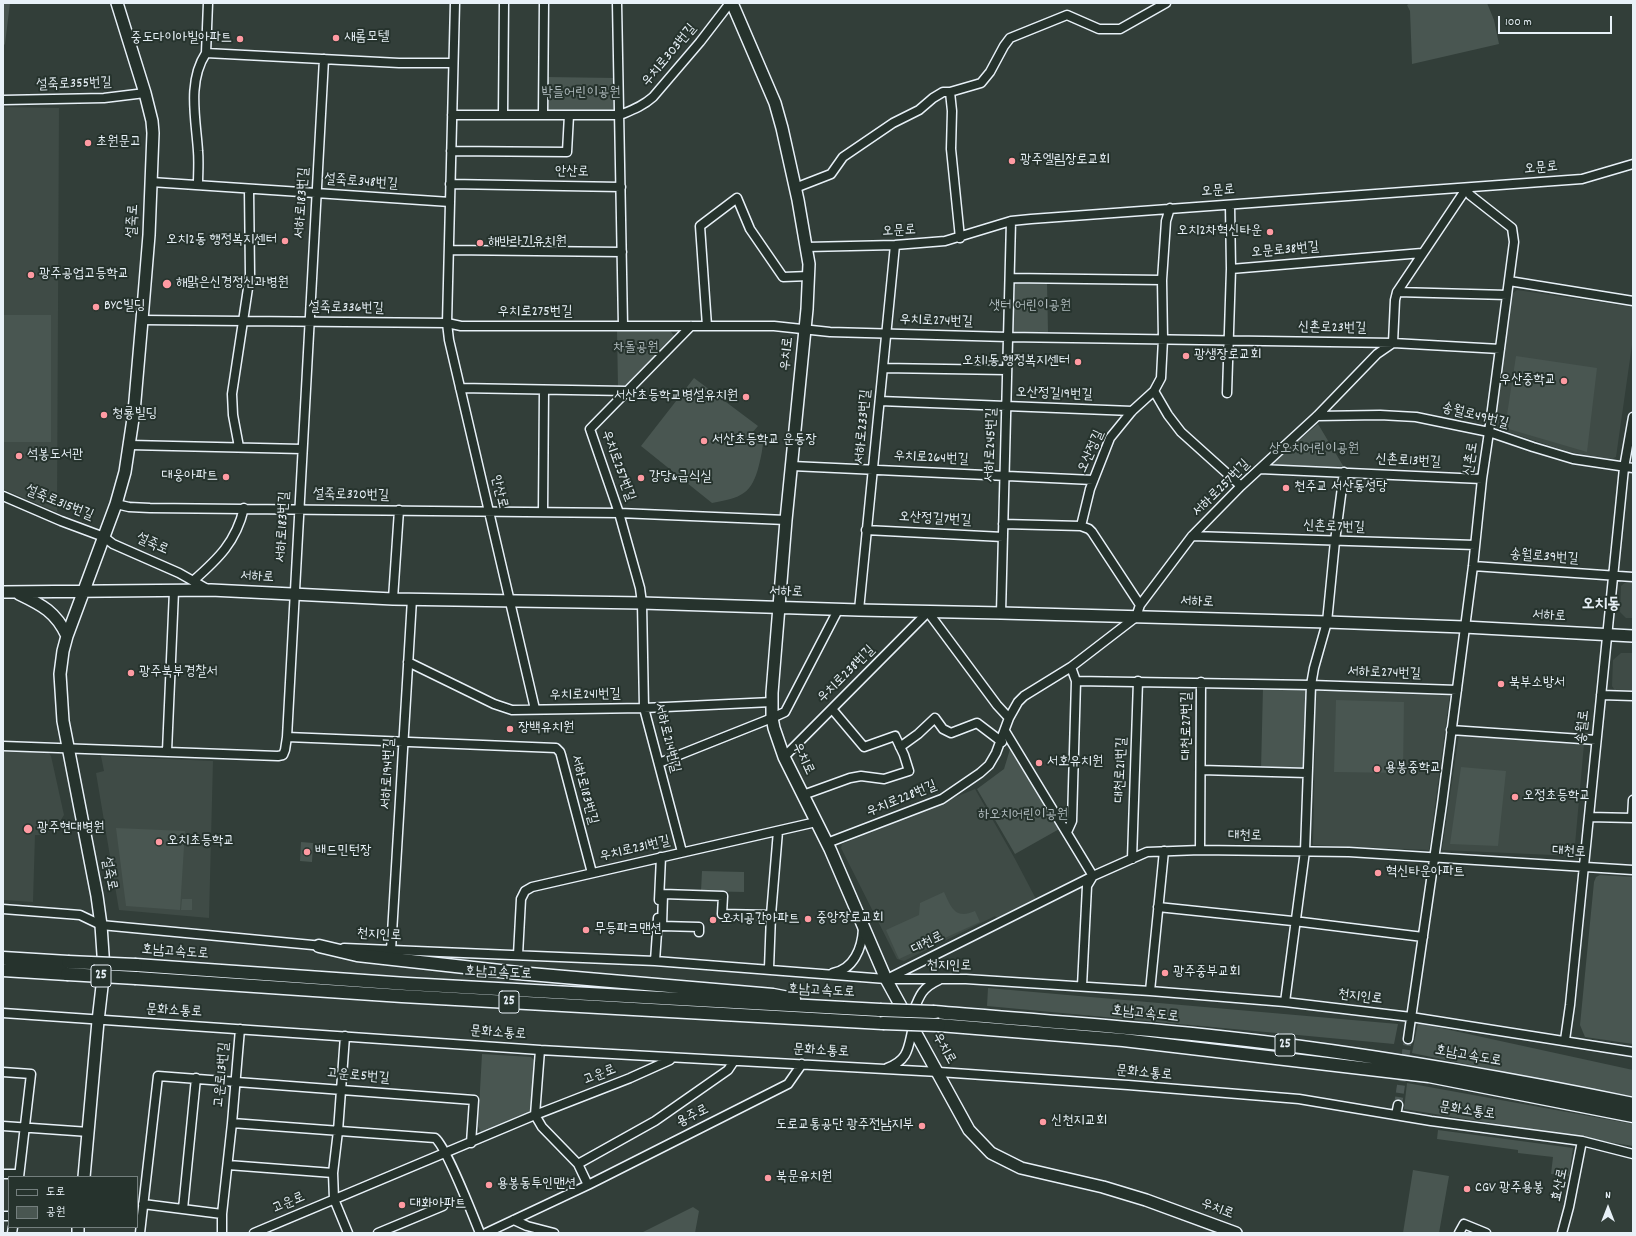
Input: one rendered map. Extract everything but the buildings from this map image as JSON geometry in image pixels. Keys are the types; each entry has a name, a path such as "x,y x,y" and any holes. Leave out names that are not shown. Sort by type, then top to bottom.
{"highway":[{"path":"319,946 358,955 518,973 773,995 836,1008"},
{"name":"호남고속도로","path":"3,958 136,965 415,985 934,1012 1123,1028 1292,1046 1424,1064 1633,1104"},
{"name":"호남고속도로","path":"3,970 402,996 939,1025 1123,1040 1429,1076 1633,1116"}],"main road":[{"name":"설죽로","path":"84,1176 104,969 102,925 63,722 60,680 63,652 67,636 116,504 125,472 130,445 142,320 152,182 152,121 117,3"},
{"name":"우치로","path":"731,3 775,103 795,188 806,247 809,276 778,608 772,702 772,718 784,757 827,843 886,979 969,1130 991,1153 1021,1168 1133,1196 1236,1233"},
{"name":"서하로","path":"3,592 211,590 393,599 642,603 838,610 1001,612 1326,622 1464,627 1633,636"},
{"path":"17,593 40,604 48,610 59,621 67,636"}],"street":[{"path":"198,185 199,160 194,109 198,72 200,63 206,53 208,3"},
{"name":"안산로","path":"455,3 447,323 449,340 510,602"},
{"path":"503,115 504,3"},
{"path":"543,115 544,3"},
{"name":"우치로303번길","path":"617,3 622,252"},
{"name":"우치로303번길","path":"452,114 620,115 646,103 653,96 700,42 731,3"},
{"path":"795,188 831,174 843,157 893,124 919,110 943,92 950,92 981,83 990,72 1010,38 1067,15 1099,29 1120,29 1166,3"},
{"path":"206,53 399,63 453,63"},
{"name":"서하로183번길","path":"324,59 308,322 287,738 404,741 556,748 561,755 592,873"},
{"path":"950,92 952,110 952,149 960,238"},
{"name":"설죽로355번길","path":"3,100 104,98 145,94"},
{"name":"안산로","path":"451,151 567,152 570,115"},
{"name":"오문로","path":"806,247 895,245 945,241 960,238 1011,222 1031,219 1170,208 1466,189 1582,179 1633,164"},
{"name":"설죽로348번길","path":"152,182 450,202"},
{"name":"안산로","path":"450,184 621,187"},
{"path":"239,447 233,414 232,394 244,321 251,265 249,189"},
{"path":"1393,343 1394,300 1397,292 1466,189"},
{"name":"신촌로","path":"1464,627 1473,566 1482,479 1514,242 1512,228 1470,195 1466,189"},
{"path":"707,326 702,272 700,226 737,198 750,229 783,277 809,276"},
{"name":"오문로38번길","path":"1227,393 1231,269 1230,205"},
{"name":"오산정길","path":"1081,526 1090,489 1110,438 1132,411 1154,391 1161,378 1163,339 1162,280 1166,221 1170,208"},
{"name":"서하로245번길","path":"1001,612 1011,222"},
{"name":"서하로233번길","path":"859,610 895,245"},
{"path":"450,250 622,252 623,326"},
{"name":"오문로38번길","path":"1231,269 1422,253"},
{"path":"1010,278 1162,280"},
{"path":"1509,281 1633,301"},
{"path":"1397,292 1507,295"},
{"name":"설죽로336번길","path":"142,320 447,323"},
{"name":"우치로275번길","path":"447,323 461,326 774,326 805,329"},
{"name":"우치로257번길","path":"620,513 590,429 691,326"},
{"name":"우치로274번길","path":"805,329 823,332 1163,339"},
{"name":"신촌로23번길","path":"1163,339 1393,343 1500,349"},
{"name":"서하로257번길","path":"1136,616 1140,605 1192,536 1241,486 1317,416 1377,354 1393,343"},
{"path":"883,368 1007,370"},
{"path":"460,388 626,392"},
{"path":"543,512 544,390"},
{"path":"1154,391 1168,415 1181,432 1241,486"},
{"name":"오산정길19번길","path":"880,401 1132,411"},
{"name":"송월로49번길","path":"1317,416 1398,415 1416,417 1489,432 1573,459 1629,468"},
{"name":"송월로","path":"1565,1040 1613,577 1629,468 1633,417"},
{"path":"130,445 302,449"},
{"name":"우치로264번길","path":"792,466 1093,480"},
{"name":"신촌로13번길","path":"1260,469 1482,479"},
{"path":"1285,1002 1305,851 1311,684 1326,622 1344,472"},
{"name":"설죽로315번길","path":"3,496 61,521 104,537"},
{"name":"설죽로320번길","path":"116,504 129,507 150,508 489,511"},
{"path":"193,581 211,565 234,539 240,525 244,508"},
{"path":"393,599 399,510"},
{"name":"우치로257번길","path":"489,511 620,513 786,520"},
{"path":"620,513 640,588 642,603"},
{"path":"1003,524 1081,526 1092,532 1140,605"},
{"name":"오산정길7번길","path":"866,530 1003,537"},
{"name":"신촌로7번길","path":"1192,536 1475,545"},
{"name":"설죽로","path":"104,537 113,544 211,590"},
{"name":"송월로39번길","path":"1473,566 1562,571 1613,577 1633,577"},
{"path":"167,752 174,591"},
{"name":"서하로194번길","path":"391,950 412,599"},
{"path":"510,602 535,710"},
{"name":"서하로214번길","path":"642,603 644,708 682,852"},
{"path":"658,763 785,712 838,610"},
{"path":"928,612 997,705 1009,718"},
{"name":"우치로238번길","path":"784,757 928,612"},
{"name":"우치로228번길","path":"827,843 942,799 989,765 1002,742 1009,718 1018,702 1024,696 1071,667 1136,616"},
{"path":"1408,1039 1435,857 1464,627"},
{"name":"우치로241번길","path":"408,662 506,708 518,710 644,708 772,702"},
{"path":"1067,832 1072,821 1076,681 1071,667"},
{"path":"1076,681 1201,682"},
{"name":"대천로21번길","path":"1132,859 1138,681"},
{"name":"서하로274번길","path":"1201,682 1311,684 1457,690"},
{"name":"대천로27번길","path":"1200,850 1201,682"},
{"path":"1601,695 1633,696"},
{"path":"802,795 850,778 861,776 884,779 909,771 894,736 864,747 832,709"},
{"path":"900,747 918,734 935,718 943,729 950,733 976,723 1002,742"},
{"path":"1451,730 1596,740"},
{"path":"1005,731 1093,876 1087,886 1082,986"},
{"path":"3,746 278,756 283,755 287,738"},
{"name":"대천로27번길","path":"1201,770 1307,773"},
{"path":"1589,816 1633,818 1633,800"},
{"name":"우치로231번길","path":"518,956 521,899 525,891 532,887 816,822"},
{"path":"769,968 771,915 778,831"},
{"name":"대천로","path":"886,979 1093,876 1147,852 1200,850 1305,851 1435,857 1457,860 1633,870"},
{"path":"1150,991 1164,851"},
{"path":"655,960 661,857"},
{"path":"699,932 699,927 662,926 663,894 723,896 722,914 771,915"},
{"path":"1158,907 1296,921 1423,937"},
{"name":"천지인로","path":"3,909 80,915 102,925 319,946 518,956 655,960 769,968 886,979 943,979 1082,986 1285,1002 1411,1017 1565,1040 1633,1052"},
{"path":"829,974 844,969 856,956 863,943 864,926"},
{"path":"884,1069 898,1063 905,1056 919,996 924,989 931,984 943,979"},
{"name":"문화소통로","path":"3,1013 98,1021 240,1029 540,1050 938,1072 1128,1085 1299,1100 1582,1141 1633,1154"},
{"name":"고운로13번길","path":"222,1233 222,1214 228,1165 240,1029"},
{"path":"345,1036 338,1131 333,1173 334,1199 348,1233"},
{"path":"540,1050 535,1115 542,1127 578,1164 588,1185"},
{"name":"고운로","path":"254,1233 535,1115 630,1078 673,1058"},
{"name":"용주로","path":"578,1164 655,1121 728,1070 734,1061"},
{"name":"용주로","path":"486,1233 588,1185 788,1084 802,1064"},
{"path":"3,1072 31,1074 19,1176 3,1174"},
{"name":"고운로5번길","path":"140,1233 158,1076 474,1100 471,1143"},
{"path":"183,1210 196,1078"},
{"path":"1396,1115 1398,1105"},
{"name":"고운로13번길","path":"232,1123 435,1138 438,1140 445,1153"},
{"path":"3,1126 89,1132"},
{"name":"효산로","path":"1562,1233 1569,1207 1582,1141"},
{"path":"445,1153 480,1233"},
{"path":"228,1165 333,1173"},
{"path":"143,1204 222,1214"},
{"path":"378,1233 443,1206"},
{"path":"514,1220 527,1226 554,1233"},
{"path":"1459,1233 1464,1224 1486,1233"}],"shaded area":[{"name":"광주공업고등학교","path":"3,107 59,108 57,512 3,489"},
{"name":"우산중학교","path":"1517,290 1633,307 1633,338 1616,457 1612,459 1594,457 1566,451 1499,429 1494,423 1513,293"},
{"path":"1628,580 1633,581 1633,618 1626,618 1620,612 1621,586"},
{"path":"1621,653 1633,653 1633,693 1616,692 1612,686 1613,660"},
{"name":"용봉중학교","path":"1316,690 1450,693 1429,850 1313,845"},
{"name":"오정초등학교","path":"1459,734 1584,744 1574,856 1442,850"},
{"name":"광주현대병원","path":"3,750 47,751 51,756 64,815 59,823 45,835 35,835 33,902 3,900"},
{"name":"오치초등학교","path":"101,756 213,761 209,918 119,910 96,773 104,771"},
{"path":"975,789 1036,899 997,918 995,916 904,961 897,959 841,848 842,844"}],"green space":[{"path":"3,3 10,3 5,44 3,46"},
{"path":"1410,3 1487,3 1494,20 1499,44 1412,64 1410,11 1407,5"},
{"name":"박들어린이공원","path":"546,77 616,78 615,111 546,111"},
{"name":"샛터 어린이공원","path":"1047,282 1048,332 1013,332 1014,283"},
{"path":"3,315 51,315 51,442 3,442"},
{"name":"차돌공원","path":"669,329 675,337 626,386 618,388 617,330"},
{"path":"1516,356 1597,368 1587,452 1505,428"},
{"name":"서산초등학교 운동장","path":"694,378 758,426 752,433 760,436 763,440 760,462 753,482 744,493 731,499 712,503 641,446"},
{"name":"상오치어린이공원","path":"1318,424 1345,469 1269,466"},
{"path":"1263,687 1308,688 1305,768 1301,772 1261,770"},
{"path":"1336,700 1404,702 1403,773 1334,772"},
{"name":"하오치어린이공원","path":"1011,746 1061,828 1015,854 977,789 1004,769"},
{"path":"1461,767 1506,771 1498,846 1450,844"},
{"path":"116,828 185,831 180,910 126,906"},
{"name":"배드민턴장","path":"301,842 313,843 312,862 300,861"},
{"path":"702,871 744,872 744,892 701,891"},
{"path":"1600,875 1633,877 1633,1044 1585,1037 1580,1025 1594,882 1596,877"},
{"path":"944,892 949,903 958,913 963,914 975,911 980,922 899,959 886,930 919,915 920,903"},
{"path":"182,899 192,899 192,910 181,910"},
{"path":"988,988 1398,1024 1394,1044 987,1006"},
{"path":"1418,1023 1633,1070 1633,1099 1412,1053"},
{"path":"482,1054 531,1057 536,1062 533,1106 528,1114 481,1133 478,1126"},
{"path":"1407,1083 1633,1124 1633,1146 1404,1109"},
{"path":"1438,1130 1573,1148 1569,1176 1551,1174 1553,1157 1518,1153 1518,1150 1437,1139"},
{"path":"1413,1170 1449,1176 1439,1233 1403,1233"},
{"path":"693,1207 699,1211 695,1233 641,1233"}],"tunnel":[{"path":"1398,1105 1408,1039"}],"place":[{"name":"새롬모텔","path":"336,38"},
{"name":"중도다이아빌아파트","path":"240,39"},
{"name":"초원문고","path":"88,143"},
{"name":"광주엘림장로교회","path":"1012,161"},
{"name":"오치2차혁신타운","path":"1270,232"},
{"name":"오치2동 행정복지센터","path":"285,241"},
{"name":"해바라기유치원","path":"480,243"},
{"name":"광주공업고등학교","path":"31,275"},
{"name":"해맑은신경정신과병원","path":"167,284"},
{"name":"BYC빌딩","path":"96,307"},
{"name":"광생장로교회","path":"1186,356"},
{"name":"오치1동 행정복지센터","path":"1078,362"},
{"name":"우산중학교","path":"1564,381"},
{"name":"서산초등학교병설유치원","path":"746,397"},
{"name":"청룡빌딩","path":"104,415"},
{"name":"서산초등학교 운동장","path":"704,441"},
{"name":"석봉도서관","path":"19,456"},
{"name":"대웅아파트","path":"226,477"},
{"name":"강당&급식실","path":"641,478"},
{"name":"천주교 서산동성당","path":"1286,488"},
{"name":"광주북부경찰서","path":"131,673"},
{"name":"북부소방서","path":"1501,684"},
{"name":"장백유치원","path":"510,729"},
{"name":"서호유치원","path":"1039,763"},
{"name":"용봉중학교","path":"1377,769"},
{"name":"오정초등학교","path":"1515,797"},
{"name":"광주현대병원","path":"28,829"},
{"name":"오치초등학교","path":"159,842"},
{"name":"배드민턴장","path":"307,852"},
{"name":"혁신타운아파트","path":"1378,873"},
{"name":"중앙장로교회","path":"808,919"},
{"name":"오치공간아파트","path":"713,920"},
{"name":"무등파크맨션","path":"586,930"},
{"name":"광주중부교회","path":"1165,973"},
{"name":"신천지교회","path":"1043,1122"},
{"name":"도로교통공단 광주전남지부","path":"922,1126"},
{"name":"북문유치원","path":"768,1178"},
{"name":"용봉동투인맨션","path":"489,1185"},
{"name":"CGV 광주용봉","path":"1467,1189"},
{"name":"대화아파트","path":"402,1205"}],"district":[{"name":"오치동","path":"1601,606"}]}
